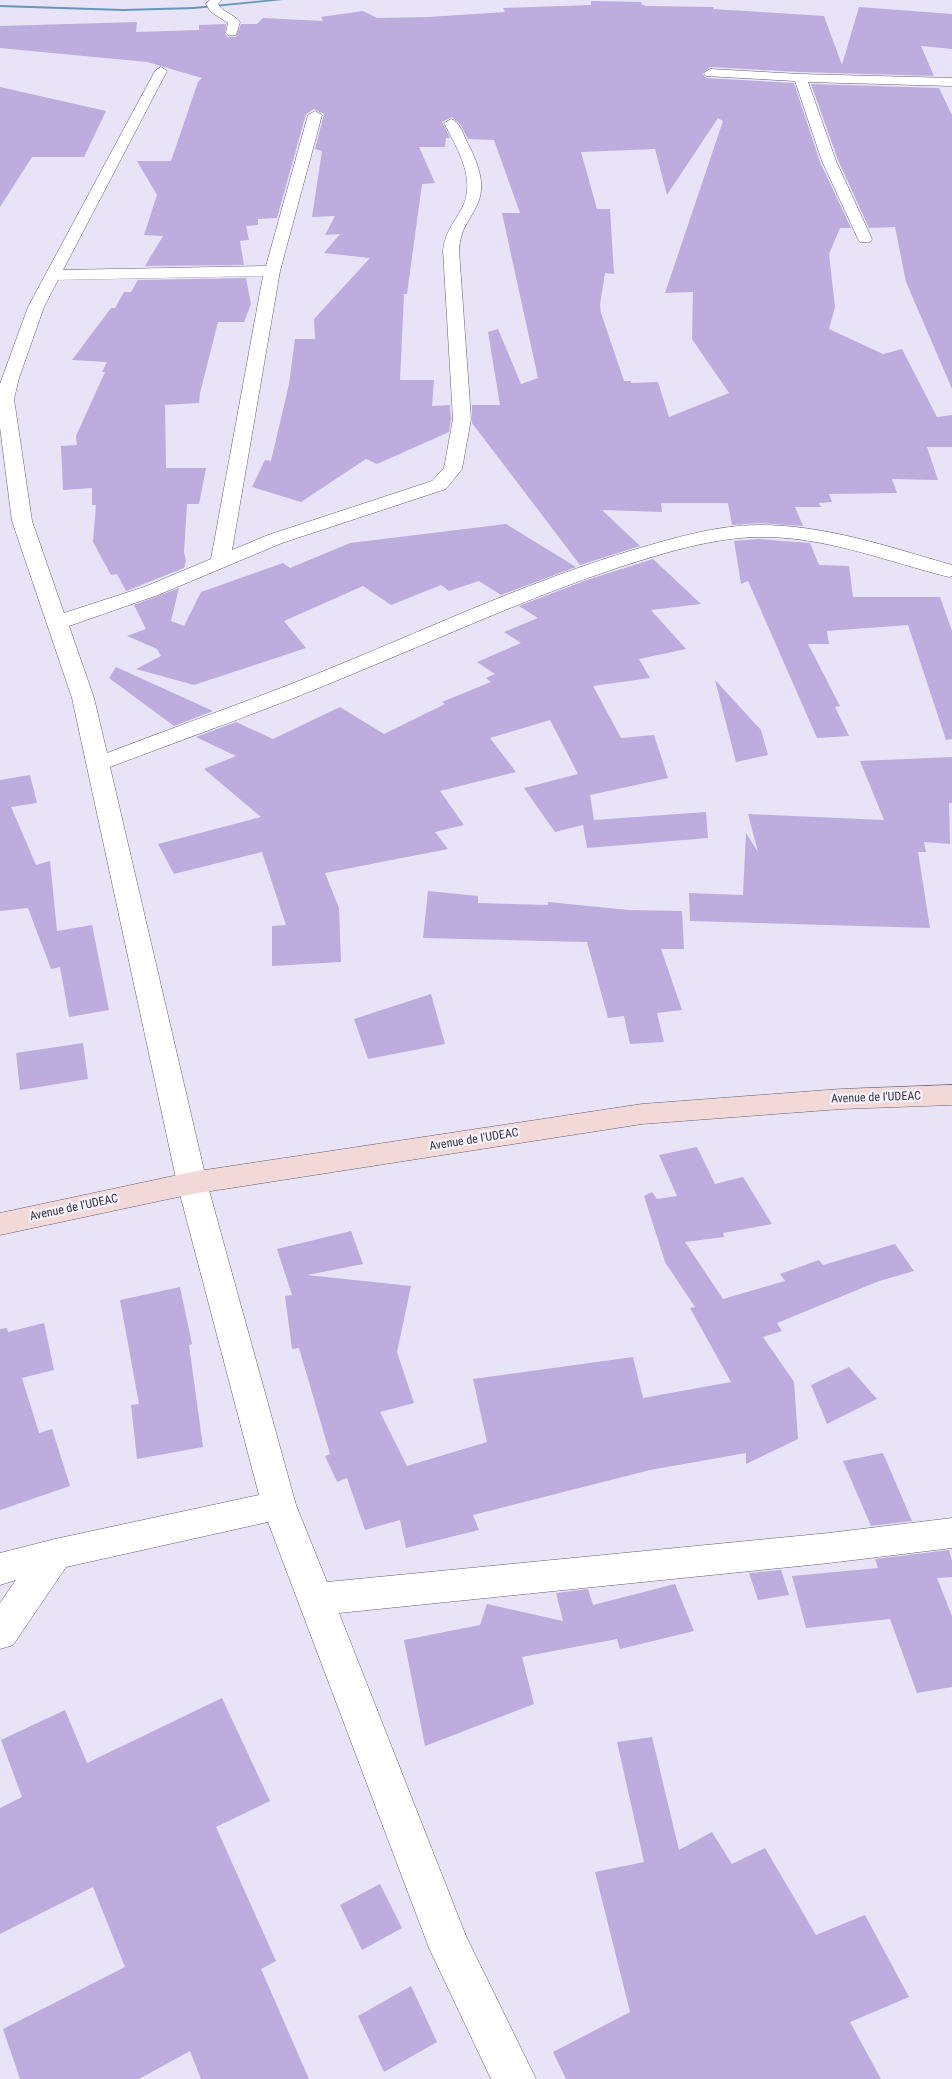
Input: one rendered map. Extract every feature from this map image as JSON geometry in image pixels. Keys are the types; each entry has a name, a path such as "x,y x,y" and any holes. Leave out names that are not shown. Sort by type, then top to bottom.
{"main road":[{"name":"Avenue de I'UDEAC","path":"0,1224 192,1183 642,1114 841,1099 952,1095"}],"street":[{"path":"214,5 234,22 232,33"},
{"path":"161,71 36,307 10,378 5,399 22,521 83,698 192,1183 279,1505 450,1948 514,2079"},
{"path":"710,73 800,78 952,82"},
{"path":"800,78 829,161 865,239"},
{"path":"220,562 272,271 315,115"},
{"path":"56,623 151,591 275,539 439,485 452,469 462,419 451,250 452,231 470,206 474,184 468,162 451,123"},
{"path":"52,275 272,271"},
{"path":"98,764 344,670 513,598 596,568 687,541 720,534 758,530 797,532 839,538 949,571"},
{"path":"0,1569 55,1554 279,1505"},
{"path":"315,1599 952,1534"},
{"path":"0,1634 55,1554"}],"building":[{"path":"591,1 641,2 642,5 647,6 714,7 713,9 824,16 842,65 859,7 952,14 952,49 921,46 934,76 710,67 702,73 706,78 794,83 820,162 851,228 840,228 829,254 835,307 829,329 883,354 902,349 937,417 952,415 952,447 927,447 938,480 892,479 897,493 829,494 832,502 819,503 821,507 795,507 803,526 760,523 732,525 728,503 661,503 662,512 602,510 640,546 580,565 472,423 472,405 500,405 488,332 498,329 521,384 538,378 502,213 520,213 494,140 468,139 460,124 452,117 442,122 450,138 446,138 445,147 419,147 435,183 422,184 407,294 404,294 400,380 434,380 432,406 450,405 451,419 449,432 377,464 366,459 301,502 252,487 265,460 271,461 289,384 295,339 315,339 314,319 370,258 324,253 340,234 325,235 335,216 312,217 322,151 315,149 324,114 314,109 306,114 277,218 258,219 258,225 246,226 249,240 240,241 244,265 145,266 163,236 144,235 157,195 137,161 171,161 198,82 202,78 147,62 0,48 0,26 137,22 136,32 199,30 199,25 226,24 225,34 228,37 236,37 241,24 257,24 263,18 323,21 321,17 363,11 377,18 428,17 505,12 503,8 591,5","holes":["718,118 723,121 665,293 693,292 692,339 729,393 669,417 658,382 631,383 631,381 624,381 601,313 600,305 605,273 614,274 610,209 597,209 581,152 655,149 667,195"]},
{"path":"811,84 939,88 952,115 952,389 906,282 895,227 869,228 838,160"},
{"path":"0,87 106,111 84,157 32,157 0,207"},
{"path":"246,278 251,304 244,322 218,322 199,403 165,405 166,468 206,468 199,504 187,504 184,552 186,561 184,568 126,591 117,574 111,575 93,542 96,505 92,505 92,488 63,490 61,446 77,445 76,436 105,372 102,372 107,362 72,360 111,308 115,308 124,292 131,292 138,280"},
{"path":"506,524 576,567 501,595 479,581 449,591 441,585 391,605 363,586 284,621 306,648 194,685 136,669 161,656 157,649 127,636 146,629 134,605 179,588 171,621 184,626 201,592 283,563 290,568 350,543"},
{"path":"758,539 810,543 819,565 849,566 853,597 940,597 952,631 952,739 946,740 908,625 827,631 829,644 808,644 840,706 835,707 849,736 817,738 748,581 741,584 734,541"},
{"path":"653,559 701,604 651,610 686,649 639,659 650,678 593,686 621,738 654,735 668,778 590,795 594,820 706,812 708,838 587,848 583,825 555,832 524,788 578,774 550,720 490,738 516,772 440,791 464,825 435,832 448,849 325,873 339,908 341,962 272,966 272,926 286,925 262,852 174,874 158,844 261,817 204,769 236,756 196,737 236,722 273,739 340,707 384,734 445,704 442,702 491,682 486,678 495,674 477,662 521,643 504,632 538,618 519,606 587,580"},
{"path":"116,667 213,711 174,726 109,678"},
{"path":"715,680 761,730 768,755 736,762"},
{"path":"952,757 952,803 949,803 950,844 924,842 926,852 918,852 930,928 690,921 689,893 743,895 746,833 758,852 748,814 884,820 860,761"},
{"path":"30,775 37,803 11,807 36,865 50,861 57,931 92,925 109,1010 69,1017 60,967 51,969 28,908 0,911 0,780"},
{"path":"428,891 478,896 478,903 548,905 548,902 629,910 682,911 684,949 661,949 682,1010 657,1013 664,1042 630,1044 624,1016 608,1018 587,942 423,938"},
{"path":"431,994 445,1044 368,1059 354,1019"},
{"path":"83,1043 88,1079 20,1090 16,1053"},
{"path":"697,1147 715,1184 743,1177 772,1224 723,1233 724,1237 685,1242 723,1299 785,1281 780,1274 819,1260 823,1265 895,1244 914,1271 879,1281 777,1323 782,1331 763,1337 794,1382 798,1439 746,1464 746,1453 650,1470 473,1515 479,1530 406,1548 400,1520 365,1530 347,1478 337,1482 325,1456 330,1454 299,1348 292,1349 285,1296 292,1295 277,1249 351,1231 363,1264 307,1275 411,1286 397,1352 414,1403 380,1412 407,1466 487,1442 473,1379 633,1357 643,1398 731,1382 690,1308 695,1307 665,1262 644,1196 652,1192 657,1199 677,1196 659,1155"},
{"path":"180,1287 192,1344 189,1345 203,1447 137,1459 131,1405 139,1404 120,1300"},
{"path":"44,1323 54,1370 22,1378 39,1433 52,1429 70,1486 0,1510 0,1329 7,1328 8,1332"},
{"path":"849,1367 877,1399 827,1424 811,1385"},
{"path":"883,1453 912,1521 871,1526 843,1461"},
{"path":"949,1550 952,1561 952,1577 937,1578 952,1616 952,1687 917,1693 890,1619 806,1628 792,1576 878,1568 875,1559"},
{"path":"781,1570 789,1595 758,1600 749,1573"},
{"path":"675,1584 694,1631 620,1649 617,1639 522,1657 534,1704 425,1746 404,1640 480,1625 487,1604 563,1621 556,1593 588,1589 593,1605"},
{"path":"222,1698 270,1801 216,1827 276,1961 261,1969 309,2079 201,2079 190,2051 139,2079 20,2079 3,2029 125,1967 93,1887 0,1934 0,1808 22,1797 1,1740 65,1710 87,1763"},
{"path":"652,1737 679,1850 712,1832 732,1864 765,1848 816,1935 865,1915 909,1997 850,2022 881,2079 566,2079 553,2052 630,2012 595,1872 644,1862 617,1742"},
{"path":"380,1884 402,1928 362,1950 340,1905"},
{"path":"411,1986 437,2042 384,2072 358,2016"}],"waterway":[{"path":"0,6 123,10 194,8 281,0"}]}
